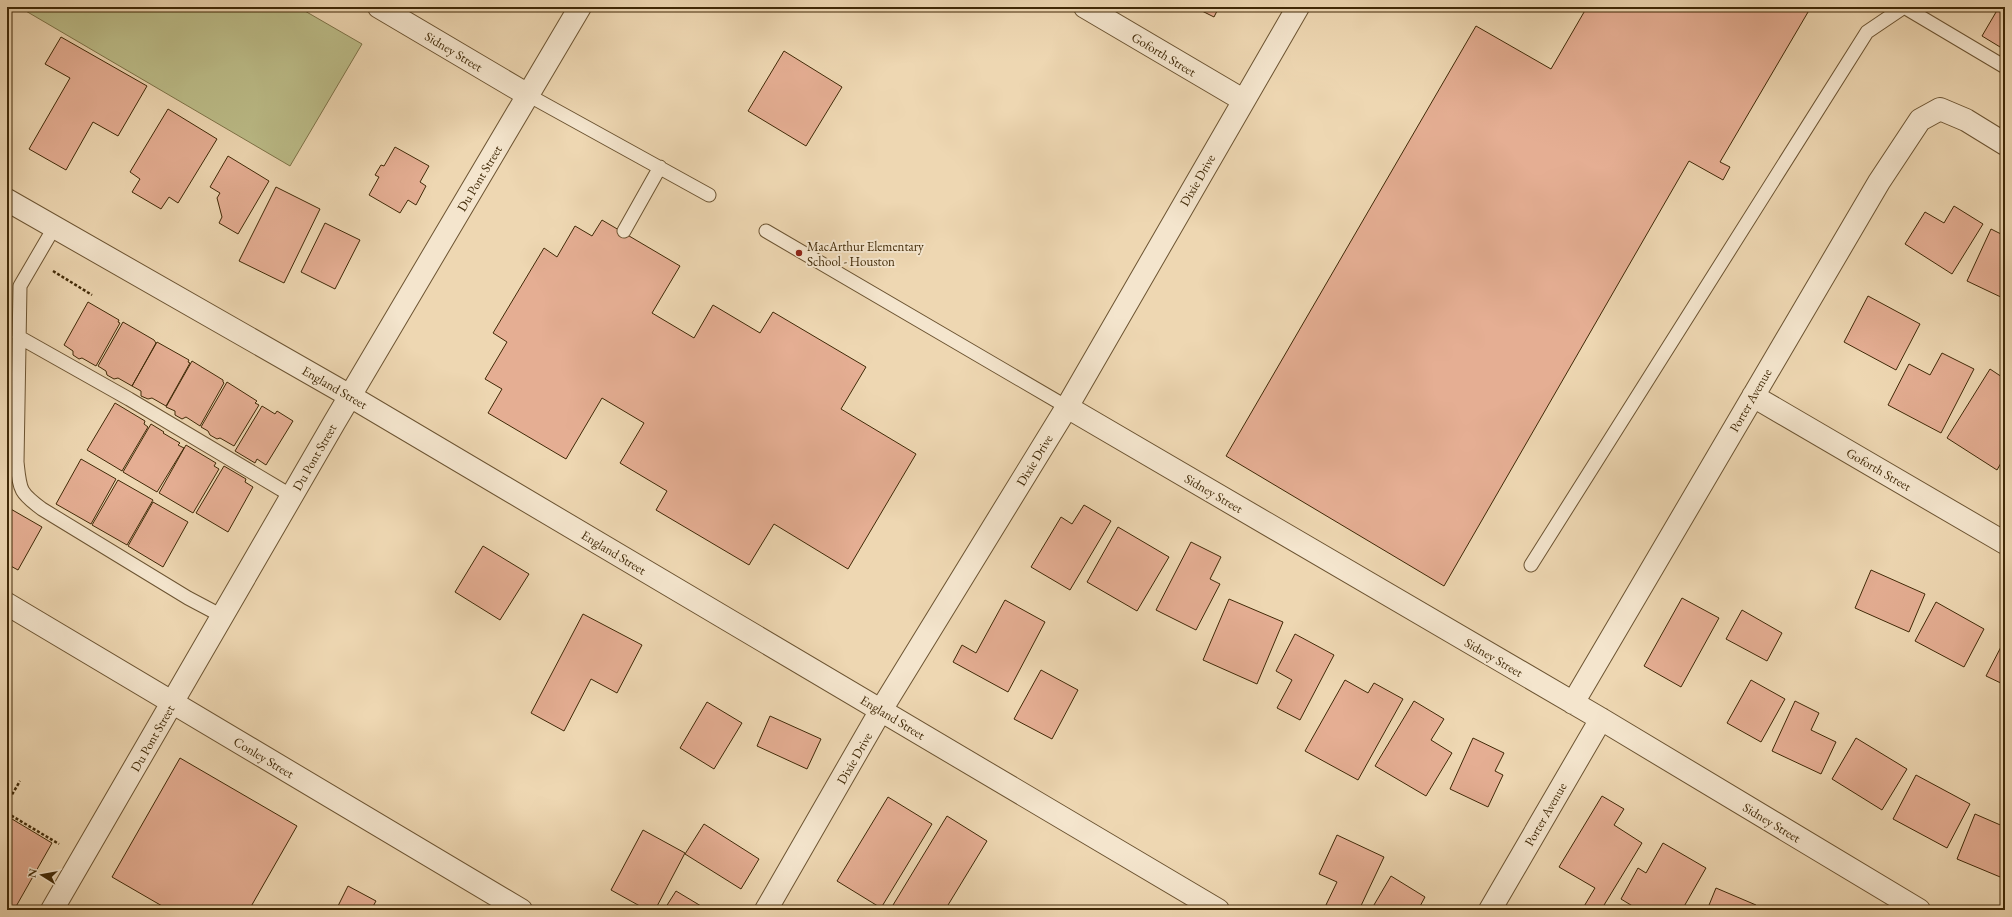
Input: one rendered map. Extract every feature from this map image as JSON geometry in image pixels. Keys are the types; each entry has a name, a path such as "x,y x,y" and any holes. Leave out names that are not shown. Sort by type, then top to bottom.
{"street":[{"name":"Sidney Street","path":"379,7 528,95"},
{"name":"Du Pont Street","path":"52,910 350,396 580,7"},
{"name":"Goforth Street","path":"1085,7 1243,100"},
{"name":"Dixie Drive","path":"766,910 881,710 1066,407 1298,7"},
{"name":"Porter Avenue","path":"1573,703 1879,182 1920,120 1940,109 1966,120 2005,144"},
{"name":"England Street","path":"7,200 55,226 350,396 1218,910"},
{"name":"Goforth Street","path":"1753,396 2005,543"},
{"name":"Sidney Street","path":"1066,407 1601,719 1919,910"},
{"name":"Conley Street","path":"7,604 521,910"},
{"name":"Porter Avenue","path":"1490,910 1601,719"}],"lane":[{"path":"1531,565 1866,32 1904,7 2005,67"},
{"path":"528,95 709,195"},
{"path":"624,231 660,167"},
{"path":"55,226 20,286 17,462 20,488 27,498 42,509 188,598 222,616"},
{"path":"766,231 1066,407"},
{"path":"19,337 129,398 292,496"}],"path":[{"path":"46,267 92,295"},
{"path":"7,803 20,781"},
{"path":"7,813 59,844"}],"green space":[{"path":"19,7 298,7 362,44 290,166"}],"building":[{"path":"1194,7 1219,7 1214,17"},
{"path":"1587,7 1811,7 1720,162 1730,167 1723,180 1689,161 1444,586 1226,456 1476,26 1551,69"},
{"path":"1999,7 2005,7 2005,50 1982,36"},
{"path":"61,37 147,86 118,136 93,122 66,170 29,149 70,78 45,64"},
{"path":"784,51 842,87 806,146 748,111"},
{"path":"168,109 217,139 178,203 169,197 161,209 132,192 140,179 130,172"},
{"path":"395,147 429,166 420,182 426,186 416,205 408,200 400,213 369,195 379,177 375,175 381,165 384,166"},
{"path":"228,156 269,181 238,234 219,223 222,217 217,198 220,193 210,187"},
{"path":"276,187 320,209 284,283 239,261"},
{"path":"1954,206 1983,224 1952,274 1905,244 1925,212 1944,223"},
{"path":"602,220 680,266 652,313 694,338 713,305 760,333 773,312 866,367 841,409 916,454 848,569 774,524 749,565 656,510 667,491 620,463 644,423 602,398 566,459 488,413 502,389 485,379 507,342 493,333 544,248 557,257 575,226 592,236"},
{"path":"325,223 360,240 335,289 301,272"},
{"path":"1991,229 2005,236 2005,299 1967,281"},
{"path":"1868,296 1920,324 1896,370 1844,342"},
{"path":"8,299 8,329 7,329"},
{"path":"88,302 119,320 118,322 120,323 96,366 82,358 79,359 73,355 73,351 64,345"},
{"path":"123,322 154,340 156,343 132,386 118,378 114,379 107,375 106,371 98,366"},
{"path":"157,342 189,360 188,362 190,363 166,406 152,398 148,399 141,396 141,391 132,386"},
{"path":"1942,353 1974,369 1941,433 1888,405 1909,364 1930,375"},
{"path":"192,361 223,380 224,383 200,426 186,417 182,419 175,415 175,411 166,407"},
{"path":"1990,369 2005,379 2005,456 1997,470 1947,438"},
{"path":"227,382 257,401 255,403 259,405 234,446 220,438 217,439 210,435 208,431 201,427"},
{"path":"115,403 145,421 144,424 148,427 122,471 87,450"},
{"path":"262,406 275,414 277,411 293,421 266,465 257,459 255,463 235,451"},
{"path":"151,424 180,443 178,445 184,448 157,492 123,472"},
{"path":"186,445 216,463 214,466 219,469 193,513 159,493"},
{"path":"81,459 116,479 91,524 56,504"},
{"path":"224,466 246,479 245,482 253,487 228,532 196,513"},
{"path":"118,480 153,500 127,545 92,525"},
{"path":"153,502 188,522 163,567 128,546"},
{"path":"1084,505 1111,521 1070,590 1031,567 1061,517 1072,524"},
{"path":"9,508 42,527 18,570 7,564 7,511"},
{"path":"1118,527 1169,557 1137,611 1087,582"},
{"path":"1191,542 1221,557 1210,579 1220,584 1196,630 1156,610"},
{"path":"483,546 529,574 500,620 455,592"},
{"path":"1871,570 1925,594 1909,632 1855,608"},
{"path":"1682,598 1719,618 1681,687 1644,666"},
{"path":"1229,599 1283,622 1257,684 1203,660"},
{"path":"1005,600 1045,622 1008,692 953,662 962,645 976,653"},
{"path":"1936,602 1984,629 1964,667 1915,641"},
{"path":"1742,610 1782,633 1767,661 1726,639"},
{"path":"583,614 642,645 617,693 591,679 564,731 531,713"},
{"path":"1295,634 1334,655 1300,720 1277,708 1292,680 1276,671"},
{"path":"2004,641 2005,642 2005,685 1986,676"},
{"path":"1041,670 1078,690 1052,739 1014,719"},
{"path":"1345,680 1368,693 1374,683 1403,699 1358,780 1305,751"},
{"path":"1751,680 1785,699 1761,742 1727,723"},
{"path":"1414,701 1444,719 1431,740 1452,753 1426,796 1375,766"},
{"path":"1795,701 1819,713 1811,730 1836,742 1821,774 1772,751"},
{"path":"707,702 742,723 714,769 680,748"},
{"path":"770,716 821,739 807,769 757,746"},
{"path":"1473,738 1504,753 1495,771 1503,775 1488,807 1450,789"},
{"path":"1856,738 1907,769 1882,810 1832,779"},
{"path":"180,758 297,826 249,910 169,910 112,877"},
{"path":"1916,775 1970,804 1947,848 1893,819"},
{"path":"1602,796 1624,809 1614,825 1642,843 1601,910 1585,910 1583,908 1595,888 1559,867"},
{"path":"888,797 932,824 881,908 837,881"},
{"path":"1975,814 2005,827 2005,879 1957,859"},
{"path":"7,816 52,843 14,910 7,910"},
{"path":"947,816 987,841 945,910 890,910"},
{"path":"704,824 759,859 741,889 685,854"},
{"path":"643,830 685,853 655,910 647,910 611,890"},
{"path":"1337,835 1384,857 1359,910 1331,910 1325,907 1337,882 1319,874"},
{"path":"1663,843 1706,868 1682,910 1639,910 1621,899 1638,868 1646,873"},
{"path":"1391,876 1425,897 1418,910 1371,910"},
{"path":"348,886 376,901 371,910 336,910"},
{"path":"1716,888 1756,905 1754,910 1707,910"},
{"path":"676,891 706,909 706,910 664,910"}],"place":[{"name":"MacArthur Elementary School - Houston","path":"799,253"}]}
